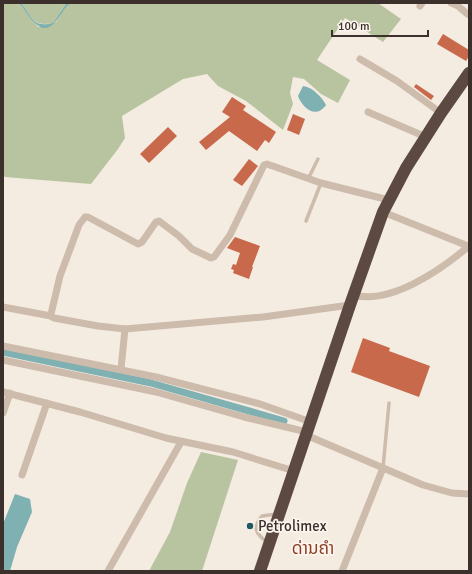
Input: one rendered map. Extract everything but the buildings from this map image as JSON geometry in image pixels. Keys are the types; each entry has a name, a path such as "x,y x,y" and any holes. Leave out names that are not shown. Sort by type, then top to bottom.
{"highway":[{"path":"260,571 352,300 388,200 441,113 469,73"}],"street":[{"path":"451,3 462,7 469,15"},
{"path":"360,59 397,81 441,113"},
{"path":"368,112 426,137"},
{"path":"51,316 60,276 79,225 85,217 88,217 138,244 142,242 156,222 160,221 179,236 192,249 214,258 230,235 264,165 267,164 321,183 388,200"},
{"path":"3,307 98,326 125,329 263,316 400,291 449,263 469,246 383,212"},
{"path":"121,369 125,329"},
{"path":"3,346 121,369 260,404 383,468 438,490 469,494"},
{"path":"3,360 156,392 308,430"},
{"path":"3,413 6,393 48,403 153,435 180,442 233,452 294,471"},
{"path":"22,475 48,403"},
{"path":"108,571 180,442"},
{"path":"342,571 383,468"}],"lane":[{"path":"308,179 318,159"},
{"path":"306,221 321,183"},
{"path":"383,468 389,403"},
{"path":"269,544 260,537 256,528 258,521 262,516 280,514"}],"green space":[{"path":"3,3 19,3 38,27 56,22 66,5 71,3 378,3 401,19 383,42 345,18 317,60 350,80 338,103 321,94 304,79 293,77 290,93 293,104 283,130 246,101 218,86 207,74 183,79 122,116 125,138 91,184 5,177 3,175"},
{"path":"21,3 66,3 53,23 41,24 34,20"},
{"path":"201,452 238,460 202,571 149,571 170,532 187,483"}],"water":[{"path":"19,3 21,3 37,23 46,24 53,23 66,3 71,3 53,24 47,28 42,28 32,20"},
{"path":"303,86 313,90 322,99 326,105 322,109 314,112 310,111 303,105 298,96"},
{"path":"15,494 30,499 32,512 17,547 10,571 3,571 3,524"}],"waterway":[{"path":"3,352 151,383 284,421"}],"place":[{"name":"Petrolimex","path":"250,526"}],"district":[{"name":"ດ່ານຄໍາ","path":"313,548"}]}
